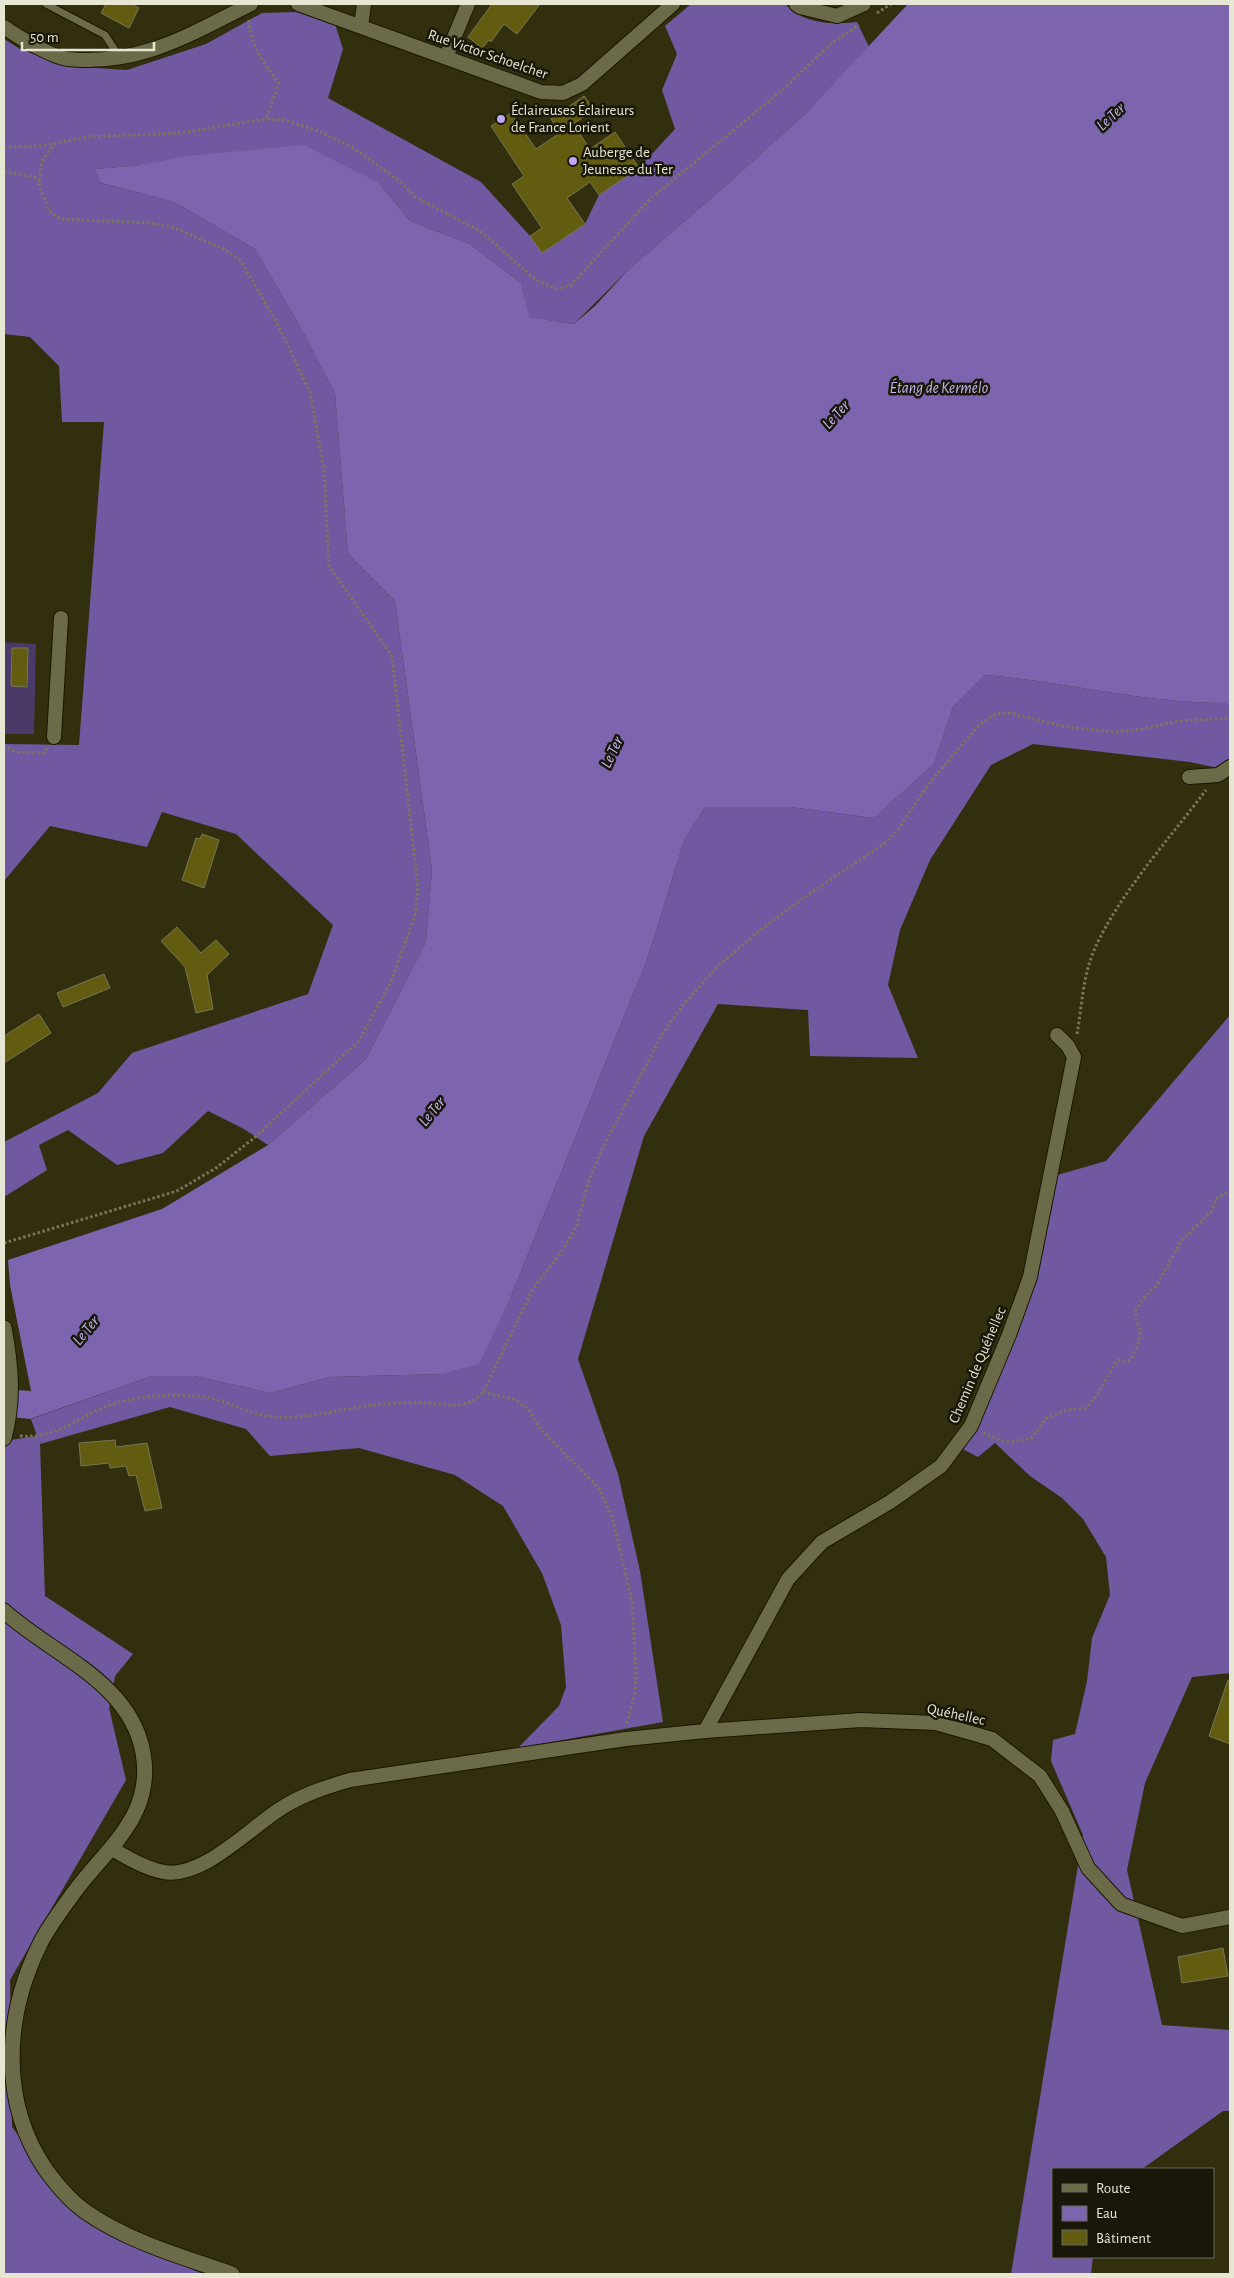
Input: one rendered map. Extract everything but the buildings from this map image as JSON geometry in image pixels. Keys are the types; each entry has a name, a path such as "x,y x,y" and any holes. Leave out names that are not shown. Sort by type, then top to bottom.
{"street":[{"path":"4,27 25,41 67,59 120,58 157,49 199,32 250,4"},
{"name":"Rue Victor Schoelcher","path":"298,4 542,92 563,93 582,84 673,4"},
{"path":"361,26 364,4"},
{"path":"446,57 468,4"},
{"path":"796,4 800,7 837,16 864,4"},
{"path":"54,737 61,618"},
{"path":"1189,777 1218,775 1230,766"},
{"path":"1057,1035 1068,1046 1074,1057"},
{"name":"Chemin de Quéhellec","path":"705,1731 788,1579 803,1560 822,1542 924,1480 941,1466 955,1450 970,1426 1009,1335 1030,1277 1074,1057"},
{"path":"4,1328 12,1385 5,1431"},
{"path":"4,1611 81,1667 107,1690 128,1714 137,1732 143,1752 143,1788 129,1825 112,1849 74,1892 55,1919 39,1945 26,1977 12,2035 10,2066 16,2105 24,2133 39,2160 69,2198 84,2211 106,2224 154,2246 232,2274"},
{"name":"Quéhellec","path":"112,1849 165,1872 181,1872 211,1859 280,1808 308,1793 350,1780 626,1739 705,1731 861,1720 936,1723 992,1739 1040,1776 1062,1811 1088,1868 1121,1904 1182,1926 1230,1917"}],"lane":[{"path":"46,4 105,35 120,58"}],"path":[{"path":"250,4 249,33 268,69 278,83 266,119"},
{"path":"873,16 891,4"},
{"path":"4,147 40,146 87,137 180,133 266,119 284,120 318,131 352,147 401,182 415,197 480,231 536,280 557,289 571,285 651,198 780,92 833,42 865,21"},
{"path":"4,1243 177,1191 216,1168 254,1138 359,1041 392,979 415,916 418,888 392,656 329,566 324,470 310,392 277,323 241,261 224,250 172,227 152,223 60,219 49,211 39,185 39,178 42,161 56,142"},
{"path":"4,171 39,178"},
{"path":"5,1431 48,1435 59,1432 107,1406 140,1398 196,1396 218,1400 259,1415 276,1417 324,1415 373,1405 427,1403 446,1406 464,1404 478,1399 533,1289 562,1251 577,1225 589,1180 603,1147 663,1033 683,1005 718,966 763,928 812,892 885,843 897,831 927,786 980,724 996,714 1010,713 1066,727 1115,732 1136,730 1180,721 1230,718"},
{"path":"4,745 15,752 44,753 54,737"},
{"path":"1074,1057 1088,968 1095,948 1132,888 1218,775"},
{"path":"970,1426 1006,1442 1019,1442 1031,1439 1046,1418 1067,1410 1086,1408 1098,1394 1114,1365 1119,1360 1125,1362 1130,1360 1137,1348 1141,1332 1136,1320 1136,1310 1157,1285 1181,1241 1211,1212 1218,1198 1230,1191"},
{"path":"483,1392 516,1400 529,1410 538,1426 599,1488 612,1516 632,1602 636,1673 635,1694 626,1723 626,1739"}],"shaded area":[{"path":"691,4 785,4 800,16 818,22 857,22 869,47 807,112 628,270 574,324 528,317 521,283 470,244 410,221 379,183 140,165 96,169 101,183 174,202 255,249 302,330 335,394 348,554 395,601 432,870 426,942 366,1059 268,1145 244,1129 208,1111 163,1153 117,1165 68,1130 39,1145 47,1170 4,1197 4,1142 98,1093 132,1053 308,994 333,925 236,834 162,812 147,847 50,826 4,881 4,744 79,745 104,422 62,422 59,366 30,337 4,334 4,39 20,49 66,66 127,70 206,44 262,13 296,12 335,24 343,49 328,98 481,182 530,236 542,253 585,224 599,195 639,168 675,129 662,90 677,54 665,26"},
{"path":"4,642 36,644 34,734 4,734"},
{"path":"985,675 1168,700 1230,703 1230,762 1218,768 1190,762 1033,744 991,765 930,860 900,930 888,985 918,1058 810,1056 808,1010 718,1004 644,1136 578,1359 618,1474 640,1571 663,1722 518,1748 559,1706 566,1687 561,1625 542,1573 503,1506 455,1475 359,1448 270,1456 246,1429 170,1407 40,1444 45,1596 133,1654 115,1676 109,1708 126,1780 10,1980 12,2127 71,2206 127,2242 203,2274 4,2274 4,1441 37,1436 31,1419 152,1376 194,1376 270,1393 330,1377 441,1374 511,1296 647,960 684,841 705,807 790,807 874,818 934,764 953,707"},
{"path":"1230,1015 1230,1673 1192,1677 1145,1783 1127,1870 1162,2025 1230,2030 1230,2111 1223,2111 1143,2168 1052,2168 1052,2258 1093,2258 1091,2274 1011,2274 1083,1835 1051,1761 1053,1740 1075,1734 1087,1681 1092,1638 1110,1595 1106,1557 1083,1519 1062,1498 1030,1476 995,1443 978,1457 959,1447 1030,1277 1047,1178 1106,1161"}],"water":[{"name":"Étang de Kermélo","path":"908,4 1230,4 1230,703 1168,700 985,675 953,707 934,764 874,818 790,807 705,807 684,841 647,960 511,1296 479,1364 441,1374 330,1377 270,1393 194,1376 152,1376 30,1419 4,1416 4,1389 31,1391 10,1285 8,1260 162,1209 268,1145 366,1059 426,942 432,870 395,601 348,554 335,394 302,330 255,249 174,202 101,183 95,169 140,165 187,156 304,145 379,183 410,221 470,244 521,283 529,317 574,324 595,306 628,270 807,112"}],"place":[{"name":"Éclaireuses Éclaireurs de France Lorient","path":"501,119"},
{"name":"Auberge de Jeunesse du Ter","path":"573,161"}],"water label":[{"name":"Le Ter","path":"1110,116"},
{"name":"Le Ter","path":"835,414"},
{"name":"Le Ter","path":"611,752"},
{"name":"Le Ter","path":"431,1111"},
{"name":"Le Ter","path":"85,1330"}]}
